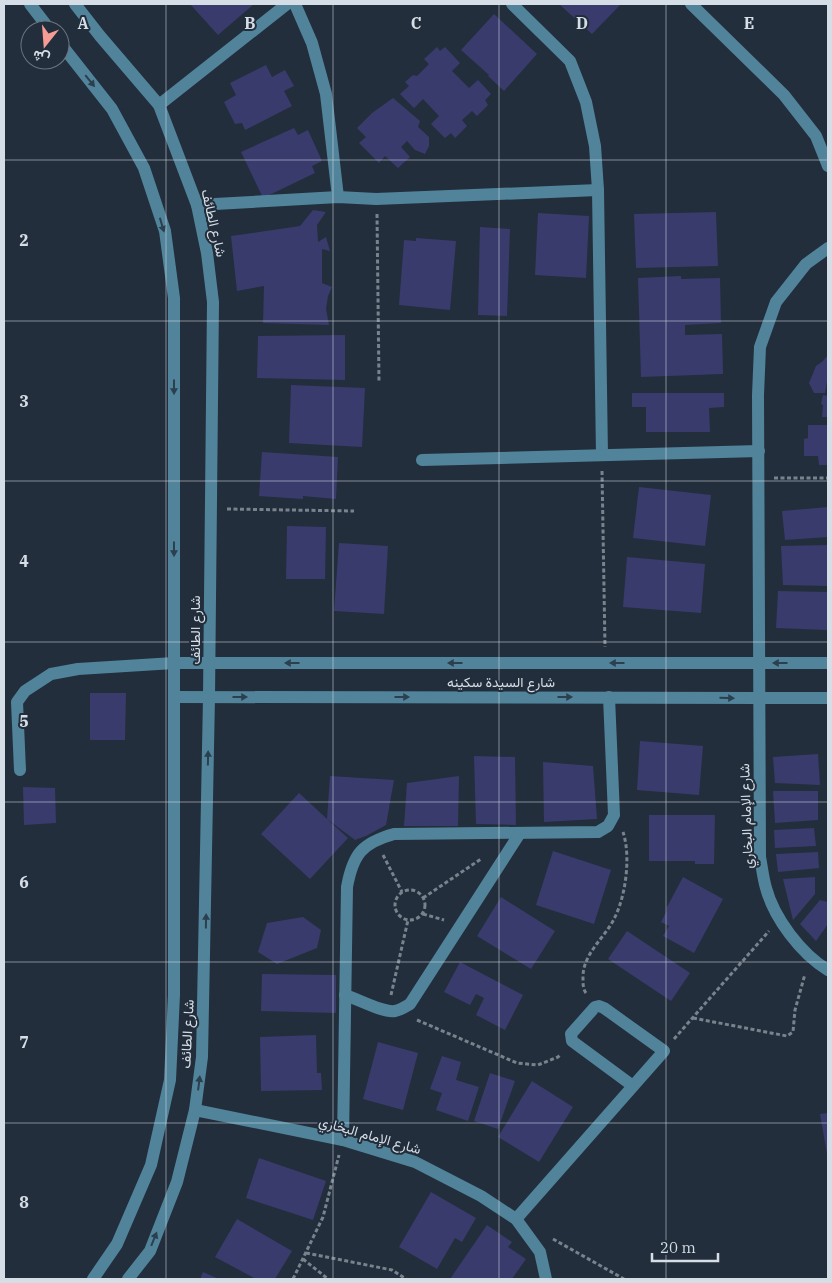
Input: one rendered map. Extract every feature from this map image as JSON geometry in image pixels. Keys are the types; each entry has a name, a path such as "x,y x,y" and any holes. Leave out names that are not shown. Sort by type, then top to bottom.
{"street":[{"path":"30,4 42,20"},
{"name":"شارع الطائف","path":"75,4 159,105 197,206 207,253 213,302 209,697 202,1057 195,1110 177,1182 150,1250 128,1279"},
{"path":"159,105 287,4"},
{"path":"295,4 312,43 326,94 338,197"},
{"path":"512,4 570,61 586,102 594,137 598,190 602,455"},
{"path":"690,4 784,95 816,136 828,166"},
{"name":"شارع الطائف","path":"70,56 112,109 144,168 165,231 174,298 174,995 170,1080 151,1165 117,1244 93,1279"},
{"path":"197,206 338,197 376,199 598,190"},
{"name":"شارع الإمام البخاري","path":"828,248 806,264 776,302 760,347 759,451 760,857 766,889 780,919 799,946 828,970"},
{"path":"422,460 759,451"},
{"name":"شارع السيدة سكينه","path":"20,770 17,702 25,691 51,674 69,671 174,663 828,663"},
{"name":"شارع السيدة سكينه","path":"174,696 828,698"},
{"path":"343,1140 347,887 350,868 360,851 375,839 394,834 598,832 608,826 614,815 609,696"},
{"path":"346,995 391,1011 403,1009 415,998 520,833"},
{"path":"516,1218 633,1086 664,1051 604,1008 595,1007 571,1034 572,1041 633,1086"},
{"name":"شارع الإمام البخاري","path":"195,1110 343,1140 415,1162 481,1196 516,1218 540,1252 546,1279"}],"path":[{"path":"376,199 380,383"},
{"path":"602,455 605,663"},
{"path":"759,478 828,478"},
{"path":"211,509 354,511"},
{"path":"595,1007 584,990 582,969 615,918 627,880 626,841 623,832"},
{"path":"375,839 402,892"},
{"path":"423,898 488,855"},
{"path":"414,890 423,898 425,903 423,914 419,918 408,920 402,918 395,909 395,902 402,892 414,890"},
{"path":"664,1051 780,919"},
{"path":"408,920 391,1011 517,1063 538,1065 558,1057 572,1041"},
{"path":"692,1018 791,1035 802,983 813,957"},
{"path":"293,1279 323,1217 343,1140"},
{"path":"549,1237 624,1279"},
{"path":"306,1253 392,1270 406,1279"},
{"path":"303,1259 328,1279"}],"building":[{"path":"190,4 254,4 218,35"},
{"path":"559,4 621,4 592,34"},
{"path":"494,14 537,54 504,91 461,50"},
{"path":"437,47 440,51 445,47 460,63 452,71 469,88 478,80 491,94 485,100 488,105 477,116 472,111 462,120 467,126 455,138 451,133 445,138 431,124 439,116 423,99 414,108 400,94 409,86 405,82 413,75 417,76 429,64 424,59"},
{"path":"266,65 272,77 285,70 294,86 284,91 292,106 245,130 242,123 235,124 224,102 236,95 230,83"},
{"path":"393,98 420,121 418,127 429,137 429,146 425,154 415,150 407,141 401,147 410,157 398,168 385,156 379,163 359,143 366,137 357,128 372,113"},
{"path":"294,128 298,135 308,130 322,161 312,166 315,173 263,198 241,152"},
{"path":"313,210 326,212 317,225 318,242 326,237 330,251 322,249 322,283 332,287 326,309 329,325 263,323 264,286 237,291 231,236 300,226"},
{"path":"716,212 718,266 636,268 634,214"},
{"path":"538,213 589,216 586,278 535,275"},
{"path":"480,227 510,229 507,316 478,315"},
{"path":"416,238 456,241 450,310 399,305 404,240 416,241"},
{"path":"681,276 681,279 720,278 721,323 685,325 685,335 722,334 723,374 641,377 638,278"},
{"path":"345,335 345,380 257,378 258,336"},
{"path":"828,355 828,376 825,393 814,393 809,383 816,366"},
{"path":"291,385 365,388 362,447 289,443"},
{"path":"632,393 724,393 724,407 709,408 710,432 646,432 646,407 632,407"},
{"path":"823,395 828,396 828,417 822,417 823,405 821,404"},
{"path":"808,425 828,425 828,465 819,465 818,456 804,456 804,439 808,438"},
{"path":"262,452 338,457 336,499 303,496 303,499 259,496"},
{"path":"639,487 711,495 705,546 633,538"},
{"path":"828,507 828,537 785,540 782,511"},
{"path":"287,526 326,527 325,579 286,579"},
{"path":"339,543 388,546 384,614 334,611"},
{"path":"828,545 828,586 783,585 781,546"},
{"path":"627,557 705,564 701,613 623,607"},
{"path":"778,591 828,592 828,630 776,628"},
{"path":"90,693 126,693 125,740 90,740"},
{"path":"640,741 703,746 699,795 637,790"},
{"path":"818,754 820,785 775,783 773,757"},
{"path":"474,756 515,757 516,825 476,824"},
{"path":"543,762 593,766 597,819 544,822"},
{"path":"330,776 394,780 386,825 355,840 327,819"},
{"path":"459,776 458,826 404,826 407,783"},
{"path":"23,787 55,788 56,823 24,825"},
{"path":"773,791 818,791 818,820 775,823"},
{"path":"299,793 348,838 310,879 261,834"},
{"path":"649,815 715,815 714,864 695,864 695,861 649,861"},
{"path":"814,828 816,846 775,848 774,830"},
{"path":"553,851 611,870 594,924 536,905"},
{"path":"818,852 819,868 778,872 776,854"},
{"path":"683,877 723,899 694,953 663,936 669,926 661,922"},
{"path":"815,877 815,894 793,920 783,879"},
{"path":"501,897 555,931 531,969 477,936"},
{"path":"820,900 828,902 828,924 816,941 800,924"},
{"path":"303,917 321,930 317,948 277,964 258,952 267,923"},
{"path":"627,931 690,973 671,1001 608,959"},
{"path":"460,962 523,995 505,1030 476,1015 484,998 476,994 470,1005 444,992"},
{"path":"262,974 336,975 336,1013 261,1011"},
{"path":"316,1035 317,1073 321,1073 322,1090 261,1091 260,1037"},
{"path":"378,1042 418,1053 403,1110 363,1099"},
{"path":"442,1056 461,1062 456,1080 479,1087 468,1121 436,1110 442,1093 430,1089"},
{"path":"490,1073 515,1081 498,1129 474,1121"},
{"path":"532,1081 573,1107 539,1162 498,1137"},
{"path":"828,1113 828,1154 827,1154 820,1114"},
{"path":"259,1158 326,1181 313,1220 246,1198"},
{"path":"431,1192 476,1218 462,1242 455,1238 437,1269 399,1247"},
{"path":"237,1219 292,1251 275,1279 256,1279 215,1257"},
{"path":"487,1225 512,1242 508,1247 526,1259 512,1279 450,1279"},
{"path":"203,1272 219,1279 200,1279"}]}
